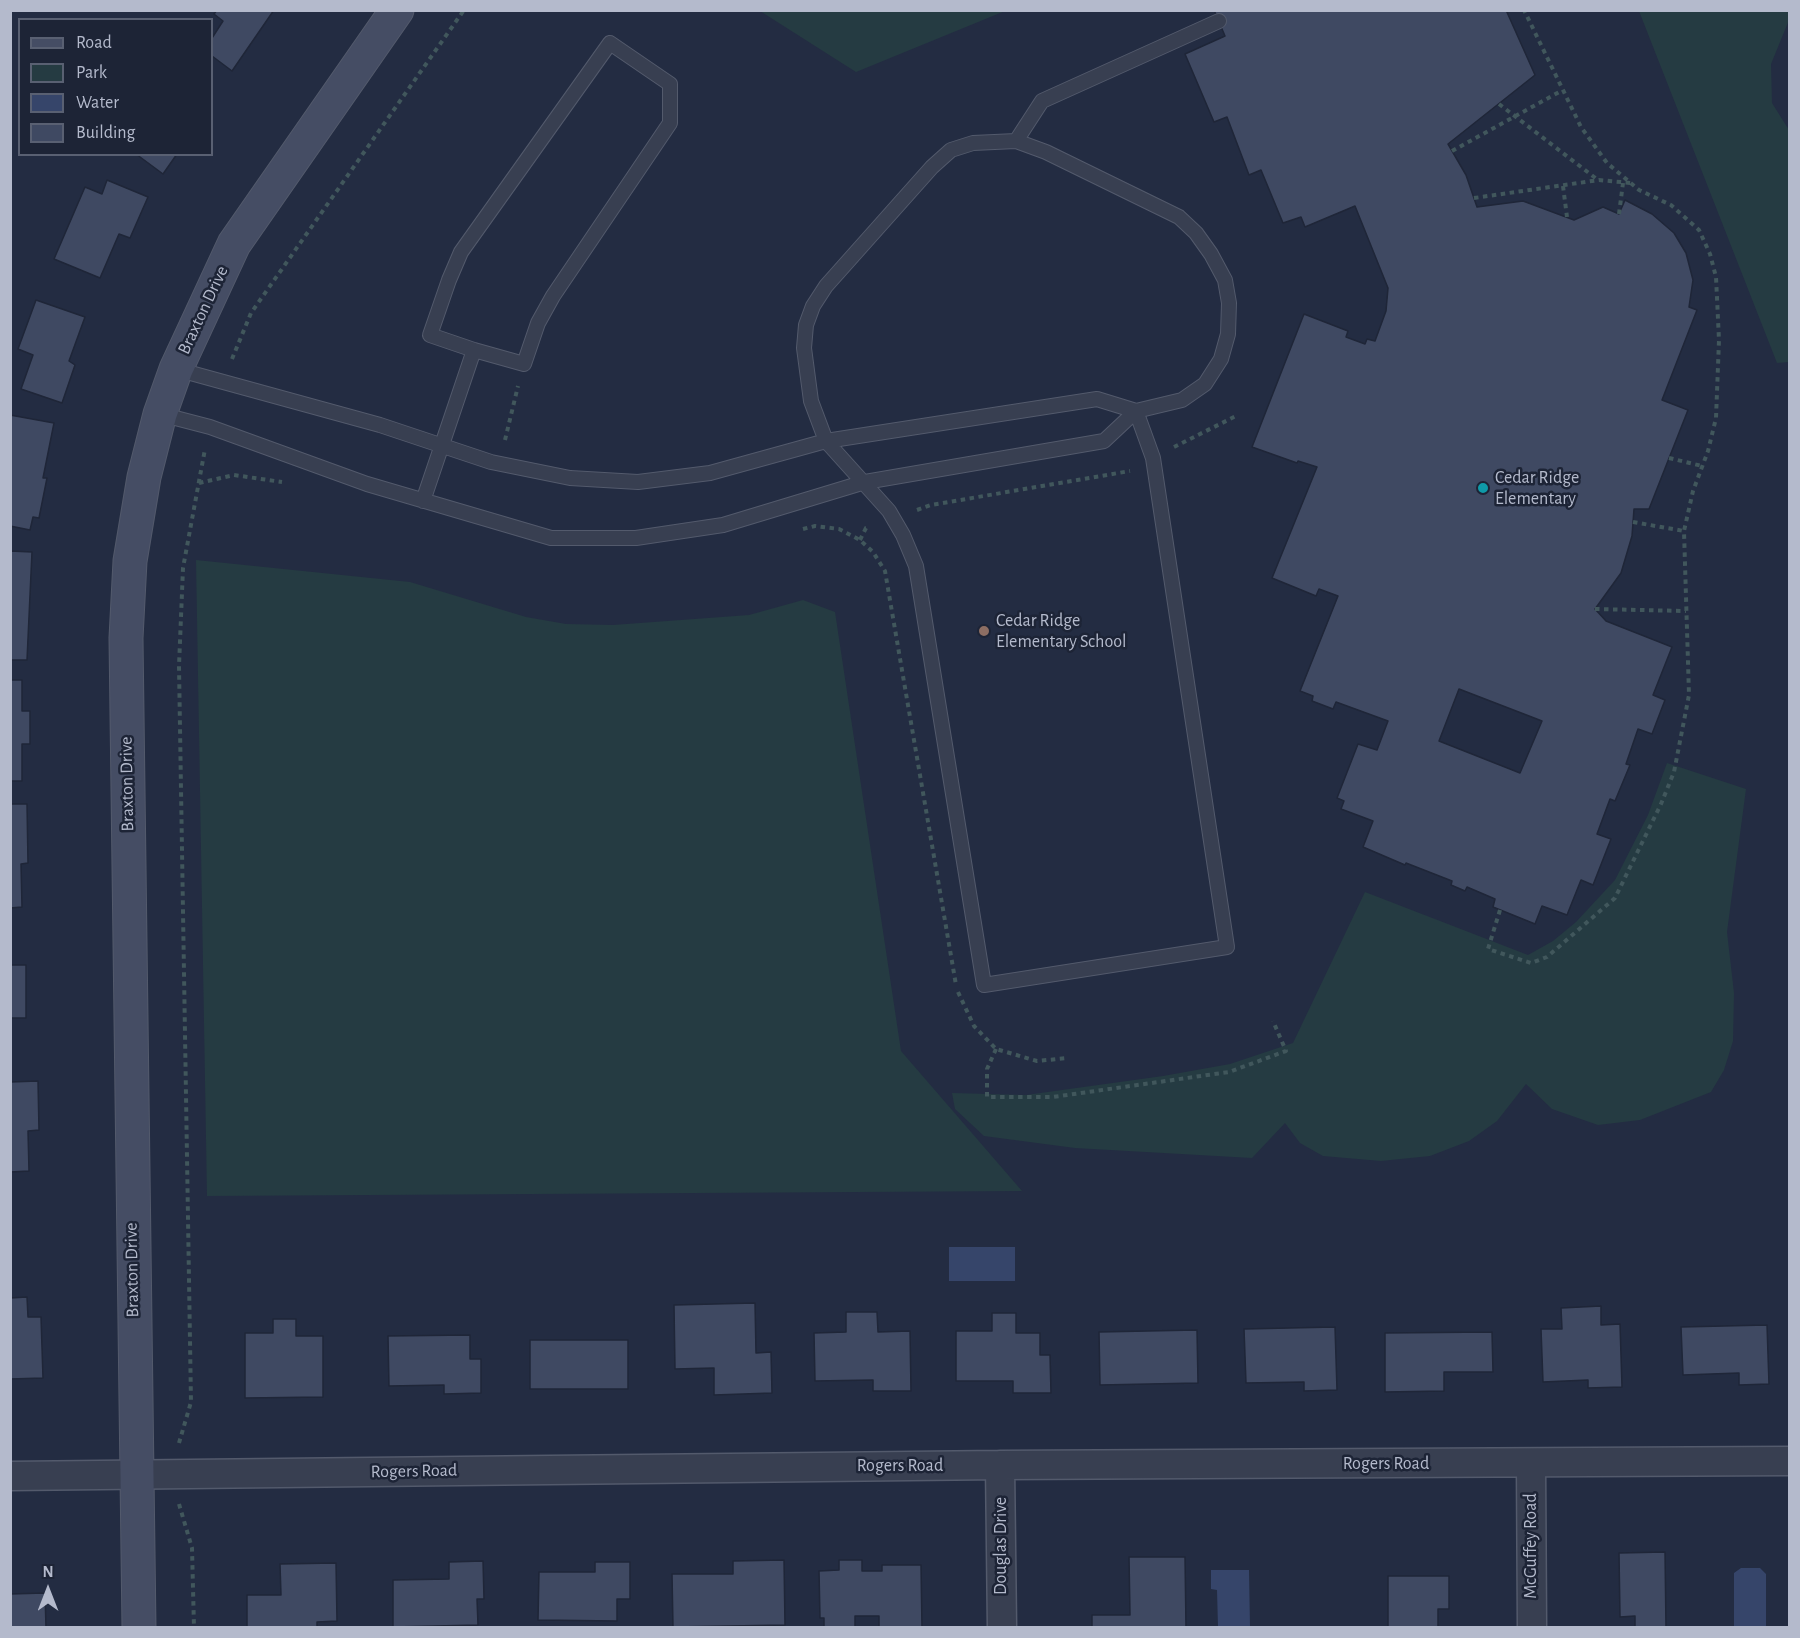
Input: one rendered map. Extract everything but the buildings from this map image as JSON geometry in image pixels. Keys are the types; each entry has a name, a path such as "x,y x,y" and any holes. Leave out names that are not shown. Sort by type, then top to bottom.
{"street":[{"name":"Braxton Drive","path":"139,1628 135,1474 126,638 135,530 144,477 160,414 176,369 234,244 397,10"},
{"name":"Rogers Road","path":"10,1476 1000,1464 1531,1464 1790,1461"},
{"name":"Douglas Drive","path":"1000,1464 1002,1628"},
{"name":"McGuffey Road","path":"1531,1464 1532,1628"}],"lane":[{"path":"1016,141 1042,101 1219,21"},
{"path":"610,43 670,84 670,123 553,296 538,322 524,364 474,350 430,335 457,261 610,43"},
{"path":"160,414 210,427 271,451 423,501 550,538 636,538 723,525 865,482 1104,441 1136,411 1182,400 1205,384 1221,359 1228,334 1229,303 1224,280 1212,254 1196,233 1179,217 1046,152 1016,141 973,143 951,150 924,175 826,286 806,325 804,348 811,401 826,441 865,482 894,519 916,566 984,985 1227,947 1153,458 1136,411"},
{"path":"423,501 474,350"},
{"path":"176,369 380,425 492,462 570,478 638,482 710,473 826,441 1097,399 1136,411"}],"path":[{"path":"223,381 252,313 464,10"},
{"path":"1500,910 1488,949 1531,963 1547,957 1615,897 1645,841 1674,772 1689,695 1684,531 1693,491 1716,418 1719,302 1710,254 1699,230 1671,205 1631,183 1607,163 1581,127 1524,10"},
{"path":"1452,151 1562,91"},
{"path":"1499,104 1599,180"},
{"path":"1474,198 1599,180 1631,183"},
{"path":"1619,214 1623,183"},
{"path":"1563,186 1567,217"},
{"path":"860,540 866,528 931,505 1127,472 1238,415"},
{"path":"194,1628 192,1548 170,1474 191,1402 179,666 183,568 210,427"},
{"path":"1669,458 1702,466"},
{"path":"199,483 234,475 284,482"},
{"path":"1633,522 1684,531"},
{"path":"796,530 815,526 839,529 860,540 873,552 885,571 890,589 951,964 960,999 974,1026 996,1049 1037,1061 1068,1058"},
{"path":"1595,609 1686,611"},
{"path":"996,1049 987,1069 987,1097 1053,1097 1229,1072 1286,1051 1273,1021"}],"green space":[{"path":"760,10 1005,11 856,72"},
{"path":"1639,11 1789,11 1789,20 1771,64 1772,103 1789,130 1789,362 1777,363"},
{"path":"196,560 410,582 526,617 566,624 613,625 749,615 803,600 835,612 901,1051 1022,1191 207,1196"},
{"path":"1667,763 1746,789 1727,932 1734,993 1733,1041 1724,1070 1711,1092 1640,1120 1598,1125 1552,1109 1526,1084 1497,1121 1469,1141 1430,1156 1381,1161 1323,1156 1300,1143 1285,1123 1252,1158 1075,1148 984,1136 955,1109 952,1093 1026,1095 1163,1076 1230,1064 1293,1043 1365,892 1528,955 1553,941 1576,922 1615,880 1648,815"}],"water":[{"path":"949,1247 1015,1247 1015,1281 949,1281"},
{"path":"1741,1568 1760,1568 1766,1574 1766,1626 1734,1626 1734,1573"},
{"path":"1211,1570 1249,1570 1250,1627 1218,1627 1217,1590 1211,1589"}],"place":[{"name":"Cedar Ridge Elementary","path":"1483,488"},
{"name":"Cedar Ridge Elementary School","path":"984,631"}]}
